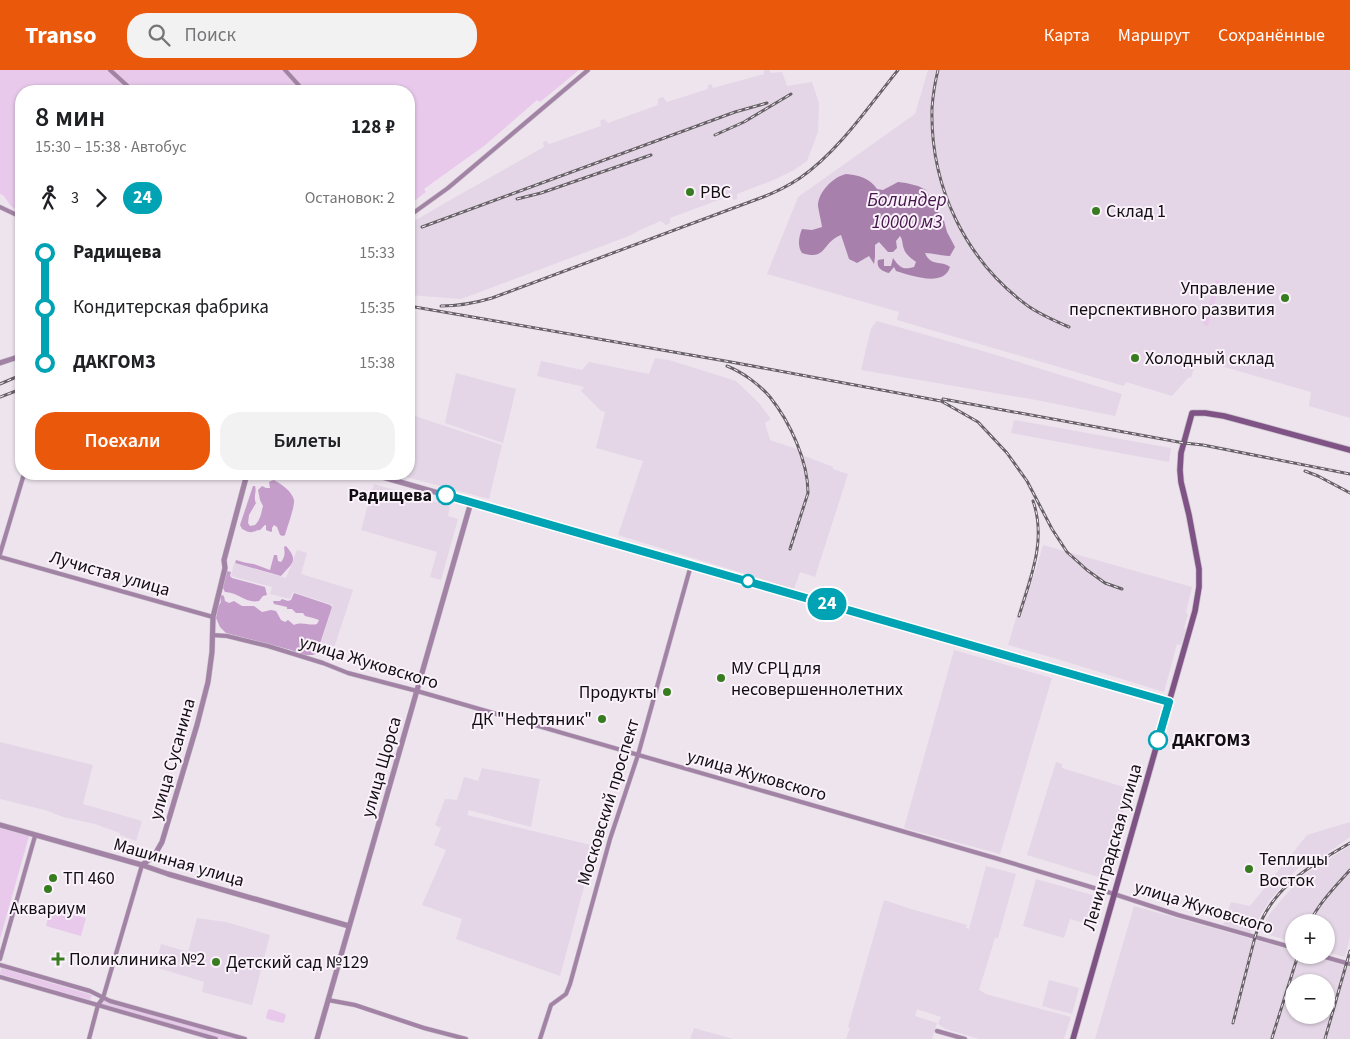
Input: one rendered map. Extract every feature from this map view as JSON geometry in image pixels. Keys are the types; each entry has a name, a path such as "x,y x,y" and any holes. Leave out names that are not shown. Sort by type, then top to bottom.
{"main road":[{"name":"Ленинградская улица","path":"1073,1039 1191,629 1199,592 1199,569 1180,470 1181,453 1192,413 1224,416 1350,450"}],"street":[{"path":"110,70 126,85"},
{"path":"285,70 299,85"},
{"path":"415,212 448,188 588,70"},
{"path":"0,206 15,214"},
{"path":"0,363 15,358"},
{"path":"0,555 22,480"},
{"name":"улица Сусанина","path":"89,1039 142,865 154,856 162,842 197,725 208,682 212,652 213,617 224,568 224,560 245,480"},
{"path":"393,480 1169,702"},
{"name":"улица Щорса","path":"317,1039 471,502"},
{"name":"Лучистая улица","path":"0,555 213,617"},
{"name":"Московский проспект","path":"540,1039 551,1005 566,994 570,984 610,839 638,754 691,565"},
{"name":"улица Жуковского","path":"212,635 227,636 268,646 348,673 638,754 1285,945"},
{"name":"Машинная улица","path":"0,825 349,926"},
{"path":"0,960 35,836"},
{"path":"1335,960 1350,964"},
{"path":"0,965 90,991 110,1001 245,1039"},
{"path":"0,977 216,1039"},
{"path":"328,1000 355,1005 424,1028 466,1039"},
{"path":"937,1031 954,1038 965,1039"}],"shaded area":[{"path":"0,70 579,70 540,102 537,100 484,146 424,189 426,192 415,200 415,85 15,85 15,209 0,194"},
{"path":"764,70 769,70 771,73 782,72 787,86 812,82 819,103 818,132 807,161 794,170 737,194 737,199 734,200 731,196 713,202 670,218 670,223 666,225 661,221 629,236 461,299 415,295 415,221 544,147 543,142 546,141 549,144 601,126 600,121 604,119 608,123 658,105 658,99 663,97 667,102 708,89 708,85 711,84 713,88 764,74"},
{"path":"928,70 1350,70 1350,418 1309,406 1311,392 1197,359 1191,378 1189,377 1172,396 1126,382 1124,386 897,320 899,312 767,274 798,197 915,114"},
{"path":"1216,280 1223,284 1220,293 1217,293 1208,326 1203,324"},
{"path":"877,321 1122,394 1115,416 1036,400 861,370 871,328"},
{"path":"655,358 669,360 736,381 759,403 771,419 765,423 770,440 800,450 802,455 848,474 815,577 800,572 794,589 618,535 643,461 596,448 605,412 601,411 581,391 584,387 537,376 541,361 582,370 589,362 649,374"},
{"path":"456,373 516,389 503,443 445,423"},
{"path":"415,416 502,445 489,499 415,479"},
{"path":"1014,420 1171,448 1169,462 1011,433"},
{"path":"274,480 289,491 294,500 285,535 280,535 277,527 274,525 271,532 266,530 266,525 260,530 253,532 242,529 240,525 253,486 255,486 256,503 249,515 248,523 250,526 255,525 261,516 263,506 258,490 262,486 270,488 269,482"},
{"path":"374,484 450,506 448,516 458,519 441,580 430,577 437,552 361,530"},
{"name":"ДАКГОМЗ","path":"1043,545 1192,587 1186,613 1188,614 1184,628 1186,629 1181,645 1177,644 1164,692 1008,645 1029,575 1034,576"},
{"path":"286,546 293,559 291,565 281,576 235,563 236,560 270,570 274,555 277,555 278,561 281,562 284,555 284,547"},
{"path":"297,550 307,553 301,574 353,590 331,657 318,652 333,605 293,592 290,599 270,594 272,587 231,576 234,563 286,578"},
{"path":"227,571 231,572 230,576 232,578 265,587 267,595 263,596 259,601 250,601 225,592 222,586"},
{"path":"294,593 332,607 317,653 313,655 303,655 291,650 226,633 220,627 216,618 221,602 220,596 222,595 225,601 229,603 234,601 242,606 254,606 262,612 276,611 281,620 285,622 288,620 294,625 300,623 317,624 319,620 305,616 303,613 296,613 292,609 287,609 287,607 274,604 273,601 291,600"},
{"path":"954,650 1052,678 1000,854 904,828"},
{"path":"0,742 93,765 83,804 142,821 136,841 95,824 0,799"},
{"path":"1056,762 1062,764 1062,768 1130,789 1102,878 1027,855"},
{"path":"482,768 540,779 531,827 469,810 467,815 595,846 560,976 456,939 462,919 422,905 446,850 434,845 441,828 435,825 445,799 457,800 464,777 478,781"},
{"path":"1350,822 1350,837 1308,867 1303,862 1269,901 1250,933 1223,925 1231,902 1250,906 1307,835"},
{"path":"0,828 29,836 0,939"},
{"path":"1350,846 1350,938 1345,957 1335,954 1335,914 1285,914 1285,939 1266,934 1265,928 1262,926 1271,912 1303,875"},
{"path":"986,866 1016,874 998,938 995,938 979,990 986,994 1071,1017 1064,1039 979,1039 946,1029 938,1024 941,1017 917,1009 915,1016 937,1023 932,1039 846,1039 884,900 967,925 966,928 969,929"},
{"path":"1036,879 1103,898 1094,926 1070,919 1064,938 1023,926"},
{"path":"1134,906 1285,948 1285,964 1335,963 1350,967 1350,1039 1095,1039"},
{"path":"50,908 86,918 81,936 46,926"},
{"path":"197,918 226,922 270,935 252,1005 202,992 204,982 155,967 161,944 188,952"},
{"path":"1,968 92,995 90,1000 0,974"},
{"path":"1049,980 1079,988 1072,1014 1042,1006"},
{"path":"102,1001 236,1039 222,1039 103,1005"},
{"path":"268,1010 286,1015 283,1023 267,1019"},
{"path":"694,1028 733,1039 690,1039"}],"water":[{"name":"Болиндер 10000 м3","path":"846,174 863,178 871,182 877,189 883,190 898,182 918,186 926,190 944,221 947,232 955,247 950,256 925,253 933,262 950,267 947,273 934,279 896,271 894,267 889,273 880,269 878,260 884,259 884,266 891,266 893,258 902,267 914,267 916,262 906,253 900,236 896,241 897,248 893,252 888,252 879,242 875,245 874,264 869,256 857,263 849,259 841,235 816,255 802,253 799,241 802,229 812,230 822,227 818,206 823,191 836,178"}],"railway":[{"path":"441,306 467,304 492,298 782,189 814,167 840,142 898,70"},
{"path":"938,70 932,108 933,137 937,165 945,193 956,219 969,244 986,267 1006,287 1028,306 1048,318 1069,327"},
{"path":"715,135 744,122 791,94"},
{"path":"422,227 735,112 767,103"},
{"path":"517,199 541,193 651,155"},
{"path":"415,307 941,401 978,422 1007,453 1027,481 1052,529 1067,552 1105,583 1122,589"},
{"path":"727,366 750,379 770,397 791,430 801,455 805,468 808,493 790,549"},
{"path":"0,384 15,378"},
{"path":"0,397 15,391"},
{"path":"943,399 1203,445 1350,474"},
{"path":"1305,471 1350,493"},
{"path":"1019,616 1032,574 1038,545 1037,516 1033,501"},
{"path":"1233,1023 1255,937 1262,919 1271,904 1293,880 1350,843"},
{"path":"1315,914 1350,870"},
{"path":"1325,1039 1350,951"},
{"path":"1272,1038 1295,964"}],"bus line":[{"name":"24","path":"446,495 1169,702 1158,740"}],"place":[{"name":"РВС","path":"690,192"},
{"name":"Склад 1","path":"1096,211"},
{"name":"Управление перспективного развития","path":"1285,298"},
{"name":"Холодный склад","path":"1135,358"},
{"name":"Радищева","path":"446,495"},
{"name":"МУ СРЦ для несовершеннолетних","path":"721,678"},
{"name":"Продукты","path":"667,692"},
{"name":"ДК \"Нефтяник\"","path":"602,719"},
{"name":"ДАКГОМЗ","path":"1158,740"},
{"name":"Теплицы Восток","path":"1249,869"},
{"name":"ТП 460","path":"53,878"},
{"name":"Аквариум","path":"48,889"},
{"name":"Поликлиника №2","path":"58,959"},
{"name":"Детский сад №129","path":"216,962"}]}
